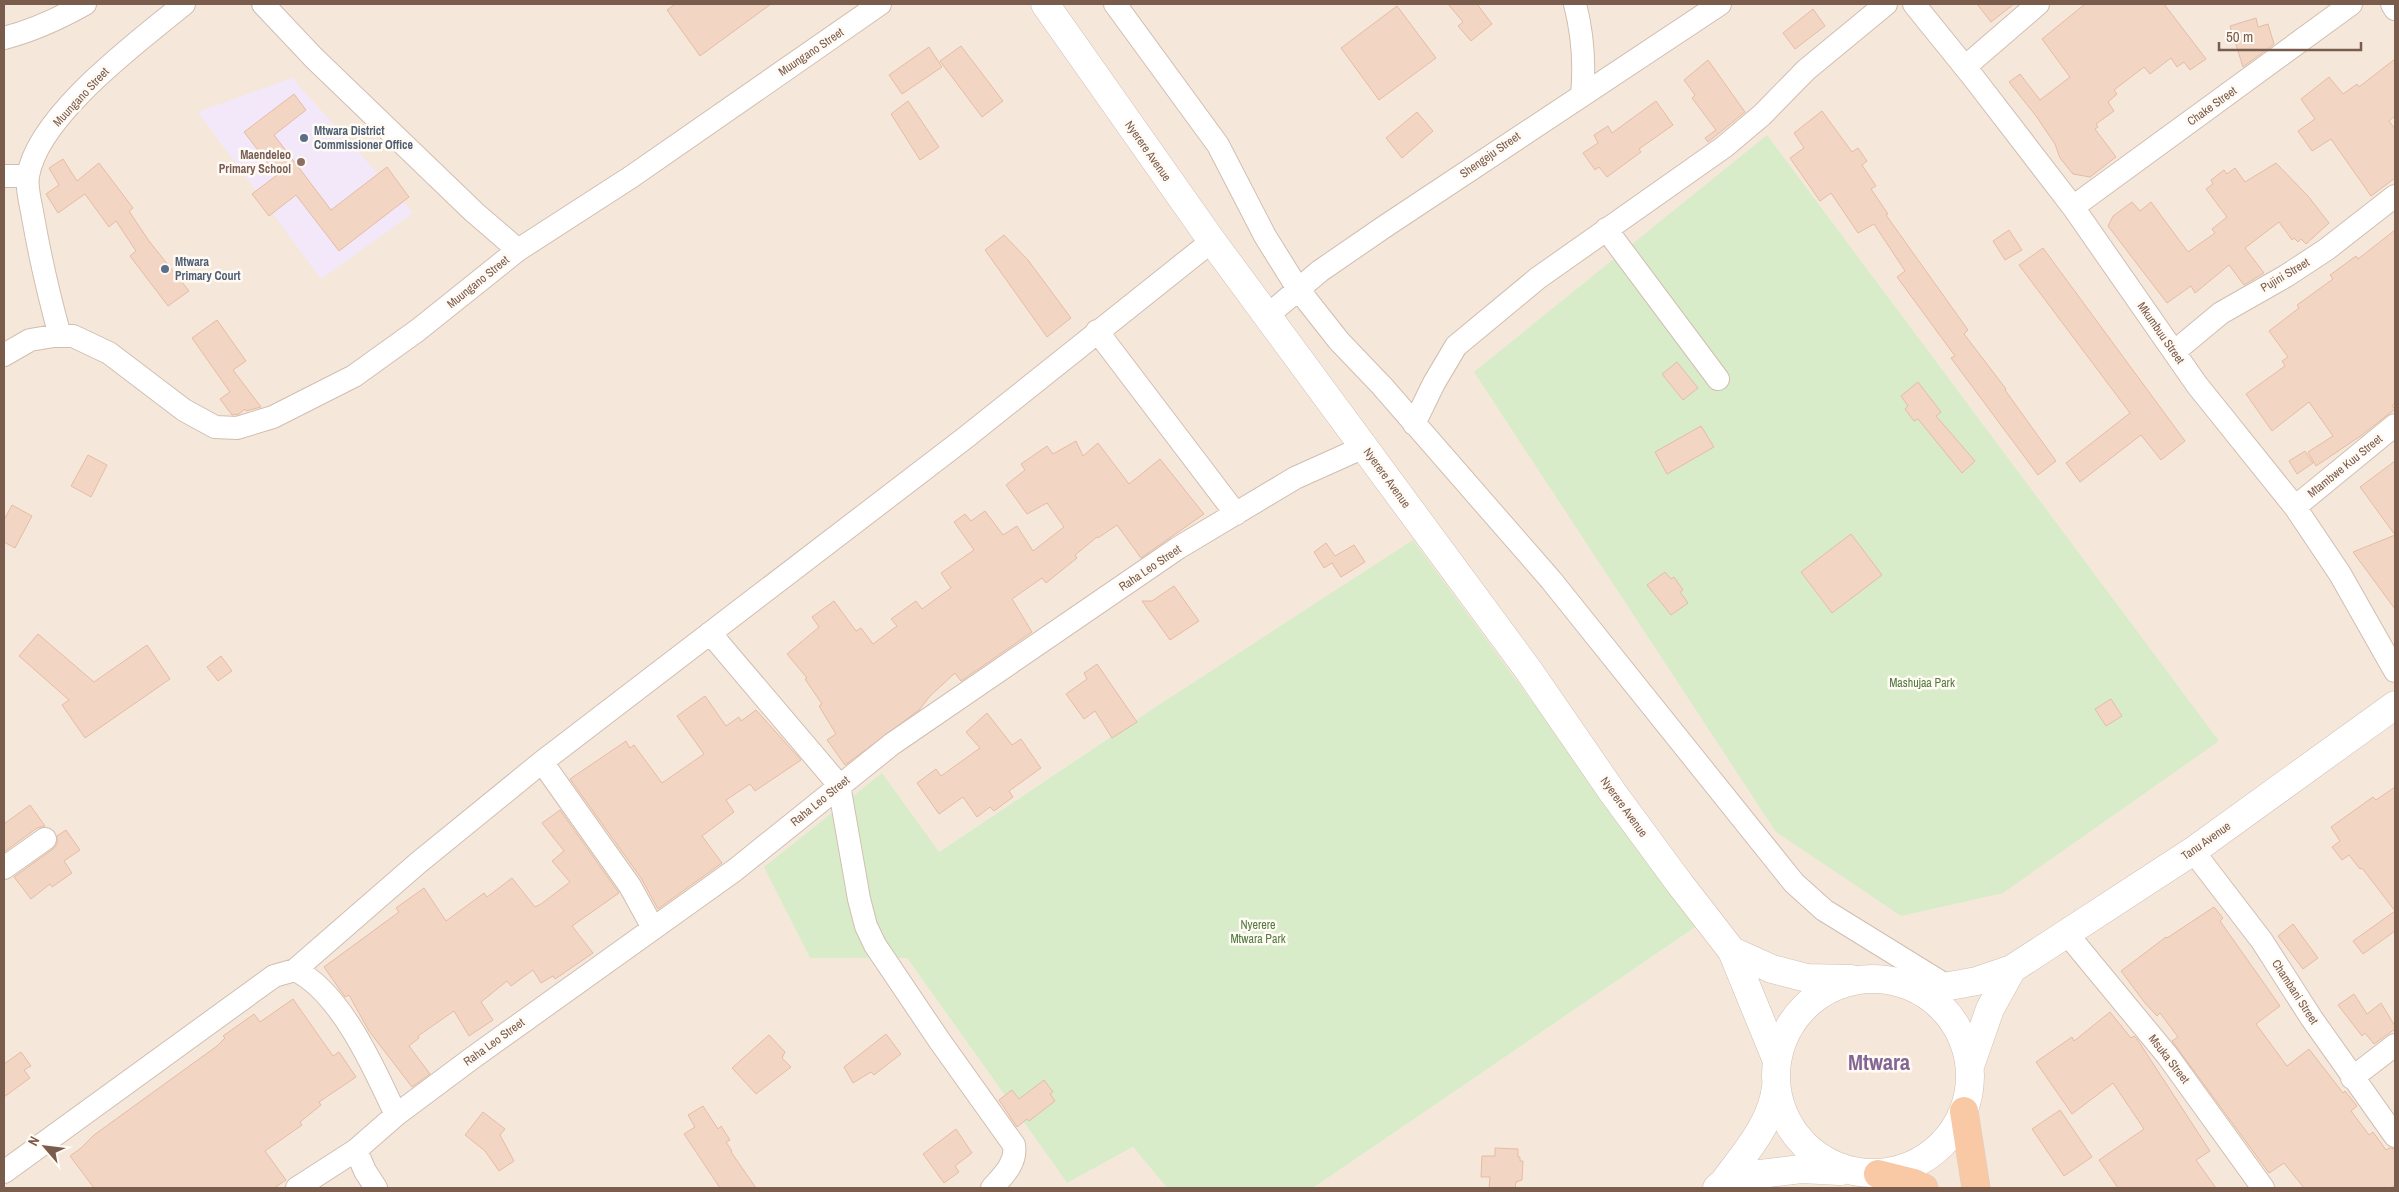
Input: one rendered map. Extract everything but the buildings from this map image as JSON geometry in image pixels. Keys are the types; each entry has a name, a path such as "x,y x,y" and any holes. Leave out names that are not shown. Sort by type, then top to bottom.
{"highway":[{"path":"1964,1111 1976,1188"},
{"path":"1865,1173 1914,1183 1924,1188"}],"street":[{"path":"4,38 35,28 85,4"},
{"name":"Muungano Street","path":"60,336 44,278 28,176 37,150 58,118 117,59 184,4"},
{"path":"263,4 314,58 474,212 518,250"},
{"name":"Muungano Street","path":"4,355 30,340 74,336 109,353 184,410 215,427 237,428 273,417 354,376 418,330 518,250 632,177 880,4"},
{"name":"Nyerere Avenue","path":"1045,4 1212,241 1554,705 1619,800 1732,950"},
{"path":"1115,4 1218,145 1265,236 1298,289 1339,342 1551,580 1794,883 1824,910 1934,989 1945,1011 1962,1036 1970,1066"},
{"path":"1575,4 1582,32 1585,58 1582,95"},
{"name":"Shengeju Street","path":"1268,315 1320,271 1520,134 1720,4"},
{"path":"1414,424 1434,383 1456,346 1531,284 1724,147 1762,115 1806,70 1886,4"},
{"name":"Mkumbuu Street","path":"1914,4 1965,66 2073,207 2207,398 2295,507 2340,574 2395,671"},
{"path":"1965,66 2038,4"},
{"name":"Chake Street","path":"2073,207 2350,4"},
{"path":"2392,4 2395,9"},
{"path":"4,176 28,176"},
{"name":"Pujini Street","path":"2174,352 2221,313 2319,254 2395,196"},
{"path":"1606,229 1718,380"},
{"path":"4,1172 274,976 295,970 418,863 542,762 980,426 1212,241"},
{"path":"1097,331 1236,514"},
{"name":"Mtambwe Kuu Street","path":"2295,507 2395,425"},
{"name":"Raha Leo Street","path":"297,1188 356,1150 396,1115 735,870 839,784 892,744 1170,554 1295,478 1364,447"},
{"path":"710,634 839,784 859,899 866,926 875,945 939,1040 1014,1145 1016,1153 1013,1161 992,1188"},
{"name":"Tanu Avenue","path":"1934,989 1977,981 2012,969 2068,935 2193,851 2395,706"},
{"path":"542,762 630,886 653,928"},
{"path":"4,868 45,839"},
{"name":"Chambani Street","path":"2193,851 2262,941 2352,1078 2395,1136"},
{"name":"Msuka Street","path":"2068,935 2167,1055 2263,1188"},
{"path":"1732,950 1772,969 1806,978 1894,981 1934,989"},
{"path":"1732,950 1777,1073 1784,1116 1800,1142 1824,1161 1865,1173"},
{"path":"1719,1186 1760,1174 1800,1169 1865,1173 1914,1165 1945,1143 1964,1111 1970,1066 1990,1009 2012,969"},
{"path":"295,970 309,977 329,998 360,1042 396,1115"},
{"path":"1719,1186 1760,1131 1774,1103 1777,1073 1787,1031 1807,1005 1834,987 1865,979"},
{"path":"2352,1078 2395,1045"},
{"path":"356,1150 365,1171 376,1188"}],"shaded area":[{"path":"4,4 2395,4 2395,1188 1313,1188 1697,926 1148,712 939,852 810,958 907,958 1067,1183 1133,1147 1167,1188 4,1188"},
{"name":"Maendeleo Primary School","path":"292,78 413,213 321,279 198,112"}],"green space":[{"name":"Mashujaa Park","path":"1767,135 2219,741 2003,893 1901,916 1776,832 1474,372"},
{"name":"Nyerere Mtwara Park","path":"1413,540 1697,926 1313,1188 1167,1188 1133,1147 1067,1183 907,958 810,958 764,867 882,773 939,852 1148,712"}],"place":[{"name":"Mtwara District Commissioner Office","path":"304,138"},
{"name":"Maendeleo Primary School","path":"301,162"},
{"name":"Mtwara Primary Court","path":"165,269"}],"district":[{"name":"Mtwara","path":"1879,1062"}]}
